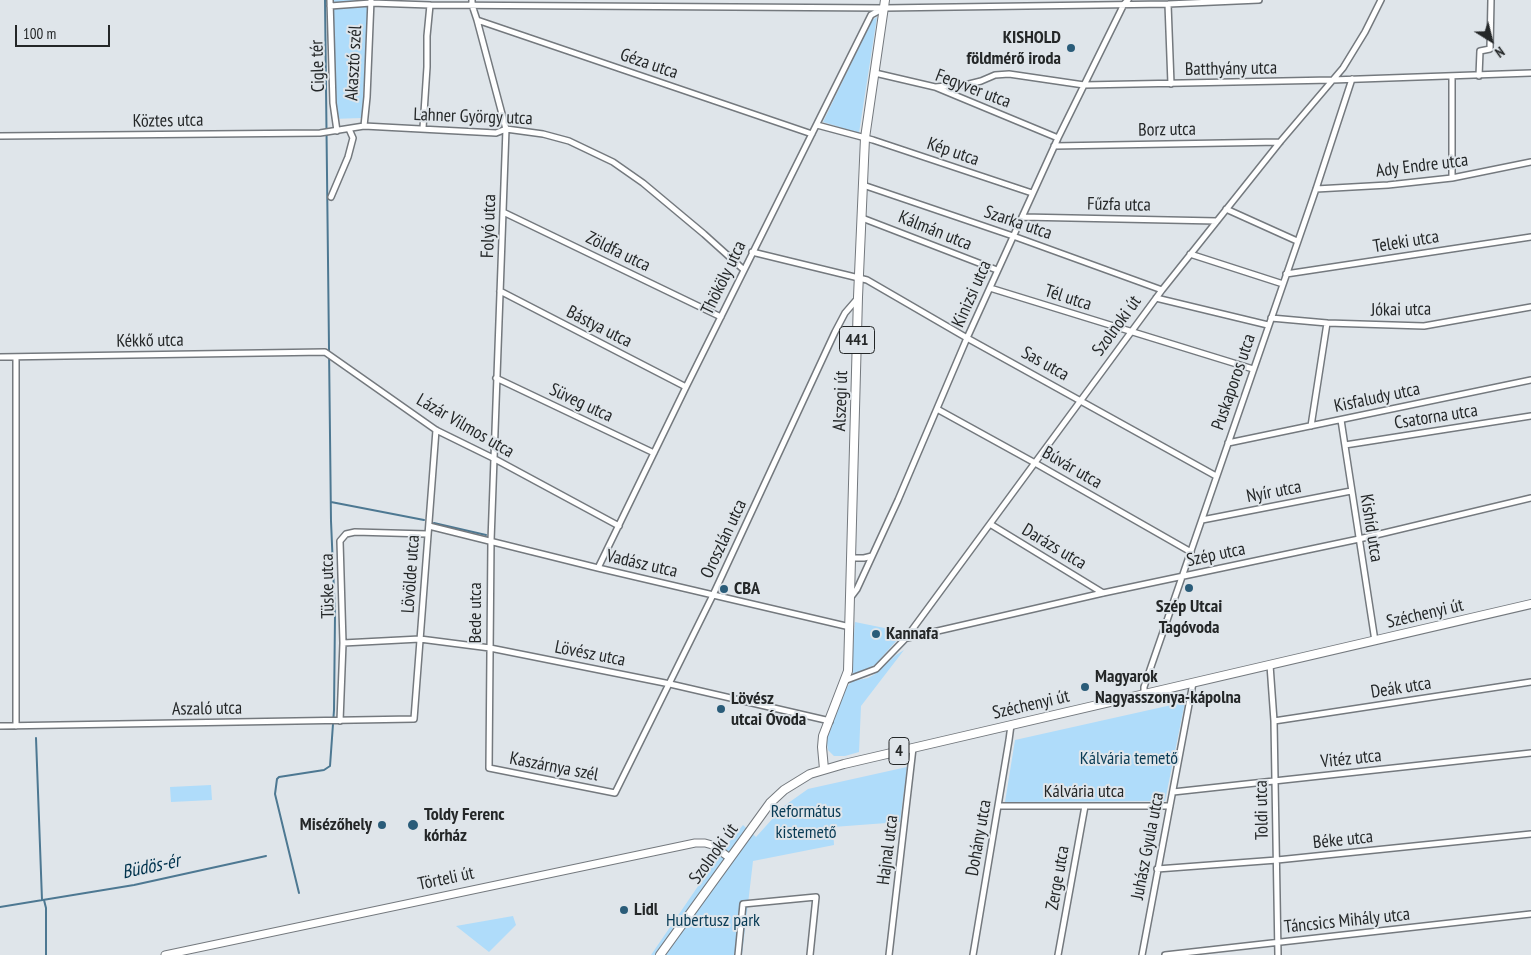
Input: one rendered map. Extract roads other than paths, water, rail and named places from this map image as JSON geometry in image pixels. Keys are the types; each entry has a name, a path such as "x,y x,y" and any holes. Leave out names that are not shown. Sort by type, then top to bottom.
{"main road":[{"name":"Alszegi út","path":"824,769 822,746 824,736 848,671 858,297 865,138 885,4"},
{"name":"Széchenyi út","path":"802,778 824,769 844,764 1531,604"},
{"path":"822,746 828,760 837,765 844,764"},
{"name":"Szolnoki út","path":"660,955 770,803 784,790 802,778"},
{"name":"Törteli út","path":"165,955 695,843 705,842 712,845 730,858"}],"street":[{"path":"330,3 371,1 430,5 472,2 885,4 1126,2 1168,4 1259,0"},
{"name":"Szolnoki út","path":"844,681 876,669 906,638 1162,290 1353,54 1381,0"},
{"path":"1479,76 1480,51 1490,49 1491,0"},
{"name":"Akasztó szél","path":"364,126 368,97 371,1"},
{"name":"Folyó utca","path":"472,2 506,129 493,458"},
{"name":"Kinizsi utca","path":"850,598 857,590 1032,193 1126,2"},
{"name":"Cigle tér","path":"330,3 333,103 337,131"},
{"name":"Thököly utca","path":"598,568 752,252 871,15 885,4"},
{"path":"1168,4 1171,84"},
{"path":"423,128 430,5"},
{"name":"Géza utca","path":"477,20 812,134"},
{"name":"Fegyver utca","path":"875,73 934,87 1058,138"},
{"name":"Batthyány utca","path":"934,87 981,82 995,75 1009,74 1084,85 1332,80 1531,73"},
{"path":"1452,76 1452,178"},
{"name":"Puskaporos utca","path":"1144,694 1144,687 1316,189 1352,79"},
{"path":"817,125 865,138"},
{"name":"Lahner György utca","path":"337,131 364,126 496,133 506,129 543,134 569,141 613,162 642,183 744,270"},
{"path":"330,197 348,156 353,138 349,129"},
{"name":"Köztes utca","path":"0,136 337,131"},
{"name":"Kép utca","path":"865,138 1032,193"},
{"name":"Borz utca","path":"1054,146 1280,142"},
{"name":"Ady Endre utca","path":"1316,189 1388,185 1452,178 1531,162"},
{"name":"Szarka utca","path":"863,185 1013,236 1162,290"},
{"path":"1226,209 1297,241"},
{"name":"Zöldfa utca","path":"503,212 720,317"},
{"name":"Fűzfa utca","path":"1022,217 1216,221"},
{"name":"Kálmán utca","path":"862,218 997,270"},
{"name":"Teleki utca","path":"1286,274 1531,237"},
{"name":"Sas utca","path":"752,252 867,280 967,338 1216,476"},
{"path":"1190,254 1283,284"},
{"name":"Tél utca","path":"990,288 1253,369"},
{"name":"Bástya utca","path":"500,291 686,387"},
{"name":"Oroszlán utca","path":"615,793 714,595 835,332 845,313 858,297"},
{"path":"1156,298 1268,325"},
{"name":"Jókai utca","path":"1271,318 1327,323 1424,326 1531,308"},
{"path":"1311,426 1327,323"},
{"name":"Lázár Vilmos utca","path":"301,353 324,352 330,355 436,430 493,458 619,526"},
{"name":"Kékkő utca","path":"0,357 301,353"},
{"path":"16,357 16,726"},
{"name":"Süveg utca","path":"496,378 654,453"},
{"name":"Kisfaludy utca","path":"1228,443 1531,380"},
{"name":"Búvár utca","path":"938,409 1035,462 1191,552"},
{"name":"Csatorna utca","path":"1344,445 1531,416"},
{"name":"Kishíd utca","path":"1341,420 1375,641"},
{"name":"Lövölde utca","path":"414,720 436,430"},
{"name":"Bede utca","path":"489,768 493,458"},
{"name":"Nyír utca","path":"1202,520 1351,491"},
{"name":"Szép utca","path":"906,638 1103,593 1359,539 1531,498"},
{"name":"Darázs utca","path":"990,524 1103,593"},
{"name":"Vadász utca","path":"429,526 850,627"},
{"name":"Tüske utca","path":"339,721 343,643 340,541 346,534 355,532 427,534"},
{"path":"851,558 872,556"},
{"name":"Lövész utca","path":"343,643 420,639 490,648 670,684 830,720"},
{"name":"Toldi utca","path":"1270,665 1274,721 1278,955"},
{"name":"Deák utca","path":"1274,721 1531,682"},
{"name":"Juhász Gyula utca","path":"1142,955 1193,683"},
{"name":"Aszaló utca","path":"0,726 414,720"},
{"name":"Dohány utca","path":"973,955 1010,725"},
{"name":"Hajnal utca","path":"889,955 913,748"},
{"name":"Vitéz utca","path":"1173,792 1531,753"},
{"name":"Kaszárnya szél","path":"489,768 615,793"},
{"name":"Kálvária utca","path":"998,806 1170,806"},
{"name":"Zerge utca","path":"1058,955 1085,806"},
{"name":"Béke utca","path":"1157,869 1277,860 1531,834"},
{"path":"738,955 743,904 816,897 810,955"},
{"name":"Táncsics Mihály utca","path":"1165,955 1531,914"}],"waterway":[{"path":"299,893 275,794 277,779 279,777 324,770 330,766 334,710 335,615 331,521 325,0"},
{"path":"331,502 424,520"},
{"path":"434,523 486,535"},
{"name":"Büdös-ér","path":"36,738 42,900"},
{"name":"Büdös-ér","path":"0,907 134,885 266,856"},
{"path":"44,900 46,908 46,955"}],"place":[{"name":"KISHOLD földmérő iroda","path":"1071,48"},
{"name":"Szép Utcai Tagóvoda","path":"1189,588"},
{"name":"CBA","path":"724,589"},
{"name":"Kannafa","path":"876,634"},
{"name":"Magyarok Nagyasszonya-kápolna","path":"1085,687"},
{"name":"Lövész utcai Óvoda","path":"721,709"},
{"name":"Misézőhely","path":"382,825"},
{"name":"Toldy Ferenc kórház","path":"413,825"},
{"name":"Lidl","path":"624,910"}],"park label":[{"name":"Kálvária temető","path":"1129,759"},
{"name":"Református kistemető","path":"806,822"},
{"name":"Hubertusz park","path":"713,921"}]}
